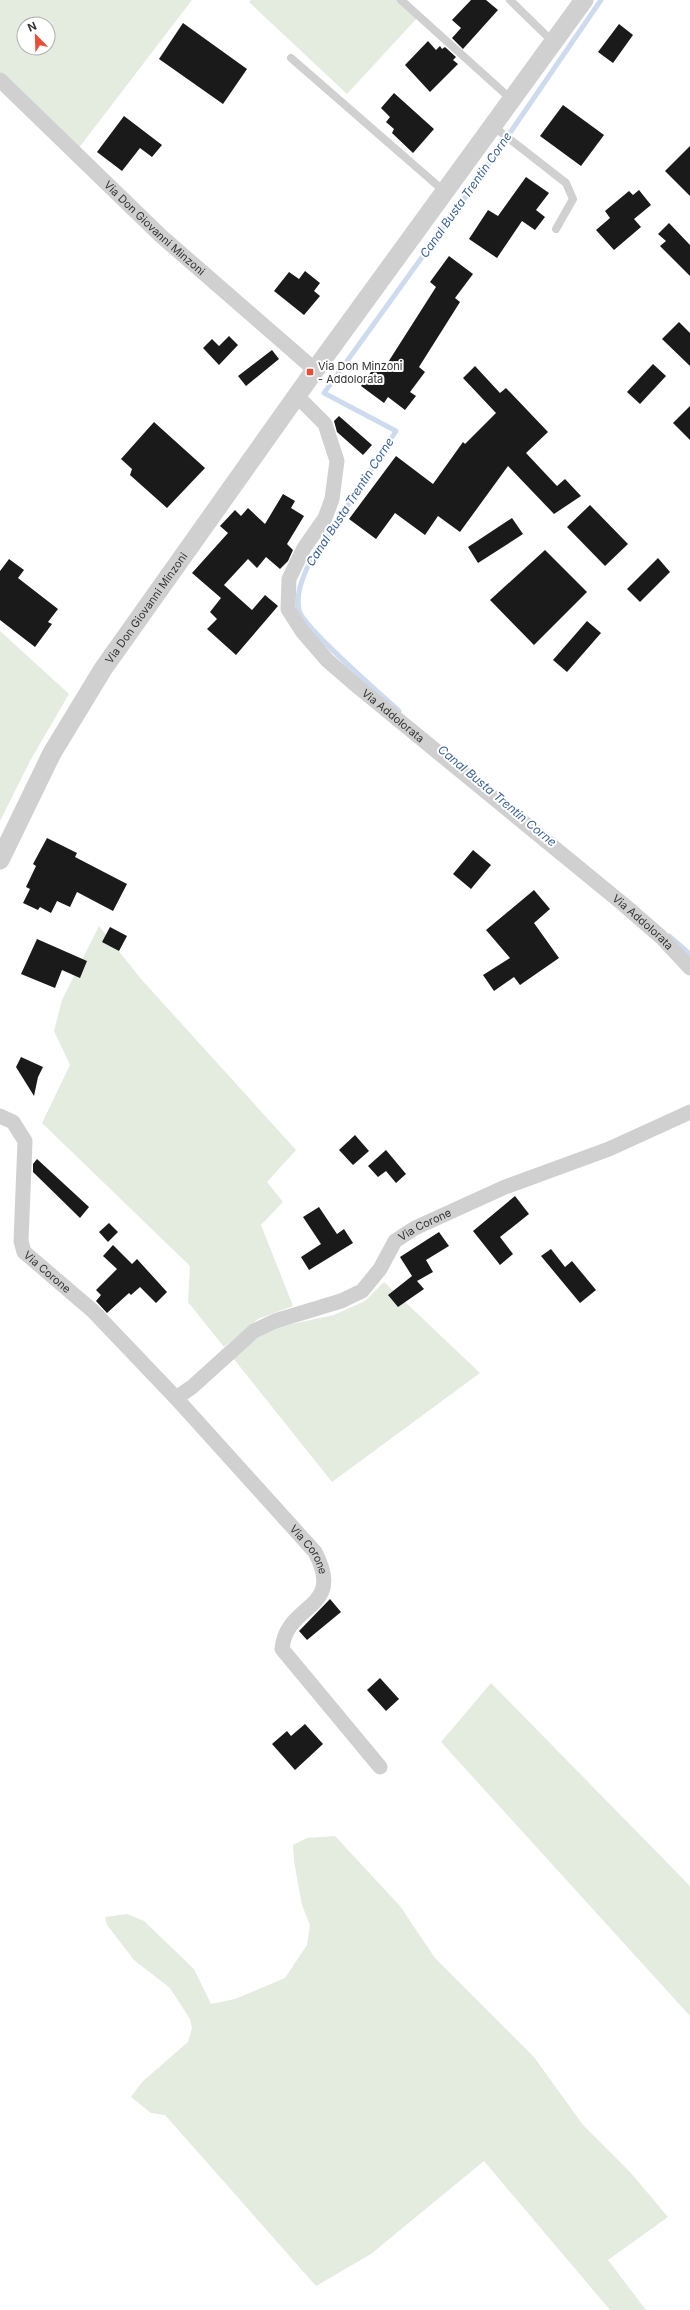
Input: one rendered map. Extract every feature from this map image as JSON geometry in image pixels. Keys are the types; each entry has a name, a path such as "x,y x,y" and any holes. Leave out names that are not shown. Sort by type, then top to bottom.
{"street":[{"name":"Via Don Giovanni Minzoni","path":"0,860 52,753 103,669 297,396 584,0"},
{"name":"Via Don Giovanni Minzoni","path":"0,80 161,236 316,370"},
{"name":"Via Addolorata","path":"297,396 325,424 337,461 332,499 325,518 304,548 288,580 288,609 302,631 327,660 623,904 661,937 690,968"},
{"name":"Via Corone","path":"176,1398 192,1387 254,1331 275,1321 341,1301 362,1291 380,1269 395,1241 415,1228 505,1187 609,1149 690,1112"},
{"name":"Via Corone","path":"0,1116 13,1122 25,1141 21,1241 24,1252 93,1311 176,1398 315,1552 322,1564 324,1581 322,1594 292,1624 283,1636 282,1649 380,1767"}],"lane":[{"path":"401,0 511,99"},
{"path":"510,0 554,43"},
{"path":"291,58 445,192"},
{"path":"492,125 566,183 573,199 556,229"}],"shaded area":[{"path":"0,0 192,0 78,149 0,74"},
{"path":"251,0 402,0 418,17 347,94 249,2"},
{"path":"0,631 69,694 30,761 0,821"},
{"path":"99,926 141,979 296,1150 267,1182 283,1202 261,1225 293,1306 258,1319 224,1347 188,1302 190,1266 42,1123 70,1065 54,1031 62,1000"},
{"path":"384,1282 480,1373 332,1482 233,1358 265,1332 278,1327 334,1315 365,1301"},
{"path":"491,1683 690,1886 690,2016 441,1742"},
{"path":"335,1836 400,1906 435,1958 534,2057 583,2125 630,2172 668,2217 608,2260 646,2310 610,2310 484,2161 371,2254 316,2286 165,2115 151,2113 131,2097 142,2082 188,2042 192,2028 190,2019 170,1988 134,1960 107,1925 105,1917 127,1914 144,1921 194,1969 211,2004 235,1999 285,1978 307,1945 310,1925 302,1905 294,1861 293,1845 307,1838"}],"building":[{"path":"471,0 486,0 498,10 463,49 452,38 461,28 452,20"},
{"path":"183,23 247,69 223,104 159,59"},
{"path":"619,24 633,35 613,63 598,52"},
{"path":"428,41 436,50 440,46 442,49 445,47 456,57 453,60 458,64 430,92 405,65"},
{"path":"394,93 434,129 413,153 392,133 394,129 386,122 390,117 381,108"},
{"path":"563,105 604,135 581,166 540,136"},
{"path":"124,116 162,145 152,157 140,148 122,171 97,152"},
{"path":"690,146 690,196 665,171"},
{"path":"526,177 549,193 536,210 545,217 535,230 522,221 497,258 469,239 488,210 498,216"},
{"path":"639,190 651,205 634,219 641,227 614,250 596,230 610,218 605,211 629,191 633,195"},
{"path":"669,223 690,245 690,276 660,246 666,241 658,234"},
{"path":"449,256 473,274 455,298 460,302 419,367 425,372 410,392 416,396 405,410 388,397 384,403 361,386 378,362 385,367 436,287 430,282"},
{"path":"305,271 320,283 314,291 320,296 304,315 274,291 289,272 299,279"},
{"path":"679,322 690,333 690,366 662,339"},
{"path":"229,336 238,345 219,365 203,348 212,339 219,346"},
{"path":"272,350 279,359 246,386 238,376"},
{"path":"653,364 666,376 640,404 627,392"},
{"path":"475,366 500,393 506,388 548,432 526,453 557,486 565,479 581,496 554,514 508,466 460,532 438,516 425,535 395,513 376,539 349,519 396,456 433,484 463,442 465,444 496,413 463,378"},
{"path":"690,406 690,440 673,423"},
{"path":"339,416 372,445 363,455 337,432 334,421"},
{"path":"154,422 205,468 167,508 130,475 132,469 121,459"},
{"path":"283,494 295,501 291,508 304,516 287,544 293,550 288,561 280,569 266,557 257,568 248,559 224,585 252,610 265,595 278,606 236,655 207,629 217,619 210,612 221,598 192,573 228,533 220,526 235,510 241,516 248,508 265,524"},
{"path":"590,505 628,544 605,566 567,527"},
{"path":"512,518 523,534 478,563 468,547"},
{"path":"545,550 587,592 534,645 490,600"},
{"path":"658,558 670,572 640,602 627,589"},
{"path":"9,559 24,570 18,578 58,609 48,622 52,624 35,647 0,620 0,571"},
{"path":"587,621 601,633 567,672 553,660"},
{"path":"47,838 77,853 75,857 127,884 113,911 77,892 70,907 57,901 51,913 40,907 38,910 23,903 30,889 26,887 36,866 33,864"},
{"path":"473,850 491,865 471,889 453,874"},
{"path":"534,890 550,909 534,923 559,958 520,985 514,977 494,991 483,975 510,958 486,930"},
{"path":"110,927 127,936 119,951 102,942"},
{"path":"37,939 87,961 80,978 62,970 55,988 21,974"},
{"path":"21,1057 43,1067 38,1077 34,1096 16,1067"},
{"path":"355,1135 369,1151 353,1165 339,1150"},
{"path":"386,1150 406,1174 396,1183 386,1171 378,1177 368,1166"},
{"path":"37,1159 89,1207 80,1218 33,1172 33,1164"},
{"path":"515,1196 529,1214 500,1237 513,1254 500,1265 473,1231"},
{"path":"319,1207 337,1234 344,1229 353,1243 309,1270 301,1257 321,1244 303,1217"},
{"path":"109,1223 118,1232 108,1242 99,1232"},
{"path":"439,1232 449,1246 426,1260 433,1272 417,1281 424,1289 398,1307 388,1295 412,1276 400,1257"},
{"path":"113,1245 132,1264 137,1259 167,1292 156,1303 140,1287 131,1295 129,1293 107,1313 96,1301 101,1295 96,1290 117,1269 103,1256"},
{"path":"551,1249 565,1267 572,1261 596,1290 580,1303 541,1256"},
{"path":"330,1599 341,1612 307,1640 299,1631"},
{"path":"380,1678 399,1699 386,1711 367,1690"},
{"path":"305,1724 323,1744 295,1770 272,1744 287,1731 291,1736"}],"waterway":[{"name":"Canal Busta Trentin Corne","path":"399,711 327,645 303,619 299,610 298,604 301,583 307,568 396,431 324,393 477,181 601,0"},
{"name":"Canal Busta Trentin Corne","path":"669,936 690,954"}],"place":[{"name":"Via Don Minzoni - Addolorata","path":"310,372"}]}
